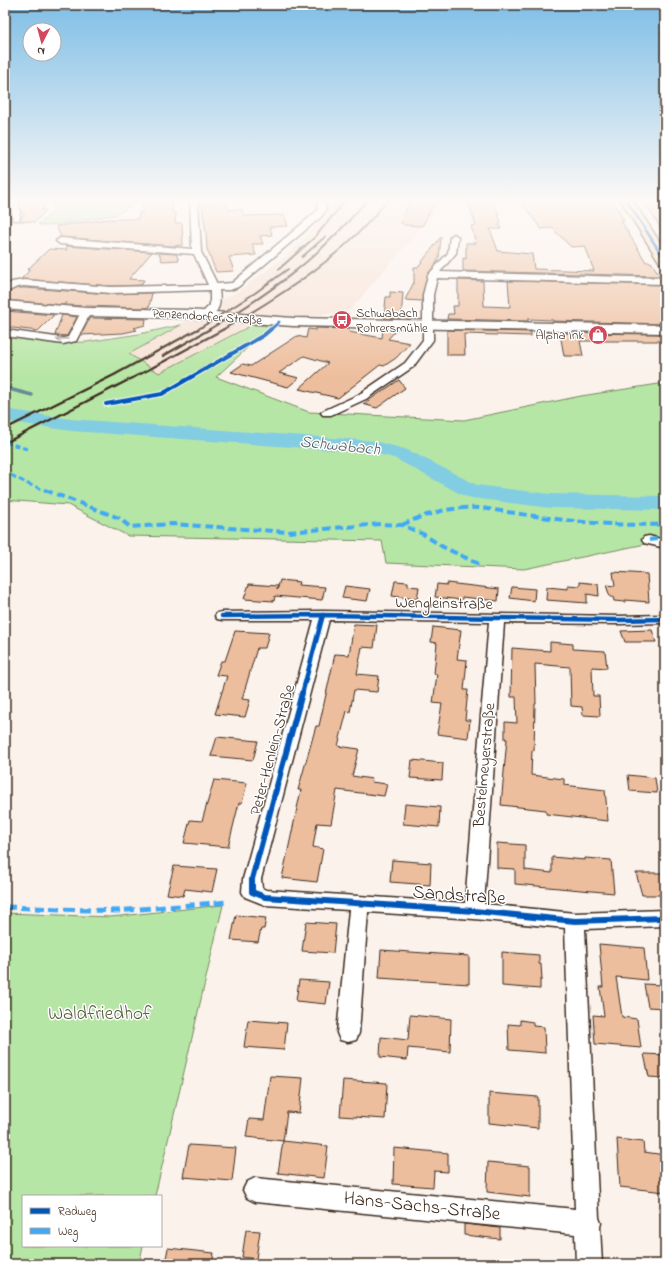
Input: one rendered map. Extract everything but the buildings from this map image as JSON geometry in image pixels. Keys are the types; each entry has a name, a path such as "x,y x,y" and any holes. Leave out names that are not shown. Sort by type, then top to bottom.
{"main road":[{"name":"Penzendorfer Straße","path":"5,305 86,312 205,315 293,322 429,326 665,329"}],"street":[{"path":"200,260 214,288 215,306 205,315"},
{"path":"5,290 15,284 24,283 111,290 214,288 235,285 265,260"},
{"path":"327,412 362,396 409,365 428,340 428,296 433,275 446,260"},
{"path":"433,275 665,281"},
{"path":"5,333 63,341 72,338 86,312"},
{"path":"649,540 665,544"},
{"name":"Wengleinstraße","path":"222,616 323,615 618,620 665,619"},
{"name":"Peter-Henlein-Straße","path":"252,892 252,879 323,615"},
{"name":"Bestelmeyerstraße","path":"474,912 497,618"},
{"name":"Sandstraße","path":"252,892 265,897 575,921 665,918"},
{"path":"348,1033 359,904"},
{"path":"575,921 589,1223 589,1264"},
{"name":"Hans-Sachs-Straße","path":"255,1190 589,1223"}],"shaded area":[{"path":"280,260 393,260 349,311 252,325 159,373 129,354 240,290"}],"green space":[{"path":"181,325 129,354 159,373 252,325 271,326 216,377 309,412 464,420 581,396 665,383 665,540 524,569 386,563 382,541 128,536 68,505 5,500 5,341 12,336 61,343 86,342 139,334"},
{"name":"Waldfriedhof","path":"223,905 155,1195 22,1195 22,1247 143,1247 139,1264 5,1264 5,913 111,917"}],"waterway":[{"path":"5,388 32,395"},
{"name":"Schwabach","path":"5,415 71,425 375,447 401,454 472,491 550,501 665,503"}],"railway":[{"path":"279,269 289,260"},
{"path":"208,330 274,288 308,260"},
{"path":"222,330 267,303 328,260"},
{"path":"197,330 255,293 288,269"},
{"path":"5,429 114,375 198,329"},
{"path":"163,356 210,329"},
{"path":"5,443 148,370 224,329"}],"marked path":[{"path":"5,442 27,449"},
{"path":"11,475 28,484 119,518 130,527 172,524 288,532 381,524 402,525 423,534 443,547 479,564"},
{"path":"402,525 435,512 462,508 481,508 605,524 665,524"},
{"path":"649,540 665,538"},
{"path":"5,907 116,911 229,902"}],"cycle path":[{"path":"106,404 162,394 264,335 279,322"},
{"path":"323,615 252,879 252,892 265,897 474,911 575,921 665,918"},
{"path":"222,616 323,615 618,620 665,619"}],"place":[{"name":"Schwabach Rohrersmühle","path":"342,320"},
{"name":"Alpha Ink","path":"598,335"}]}
